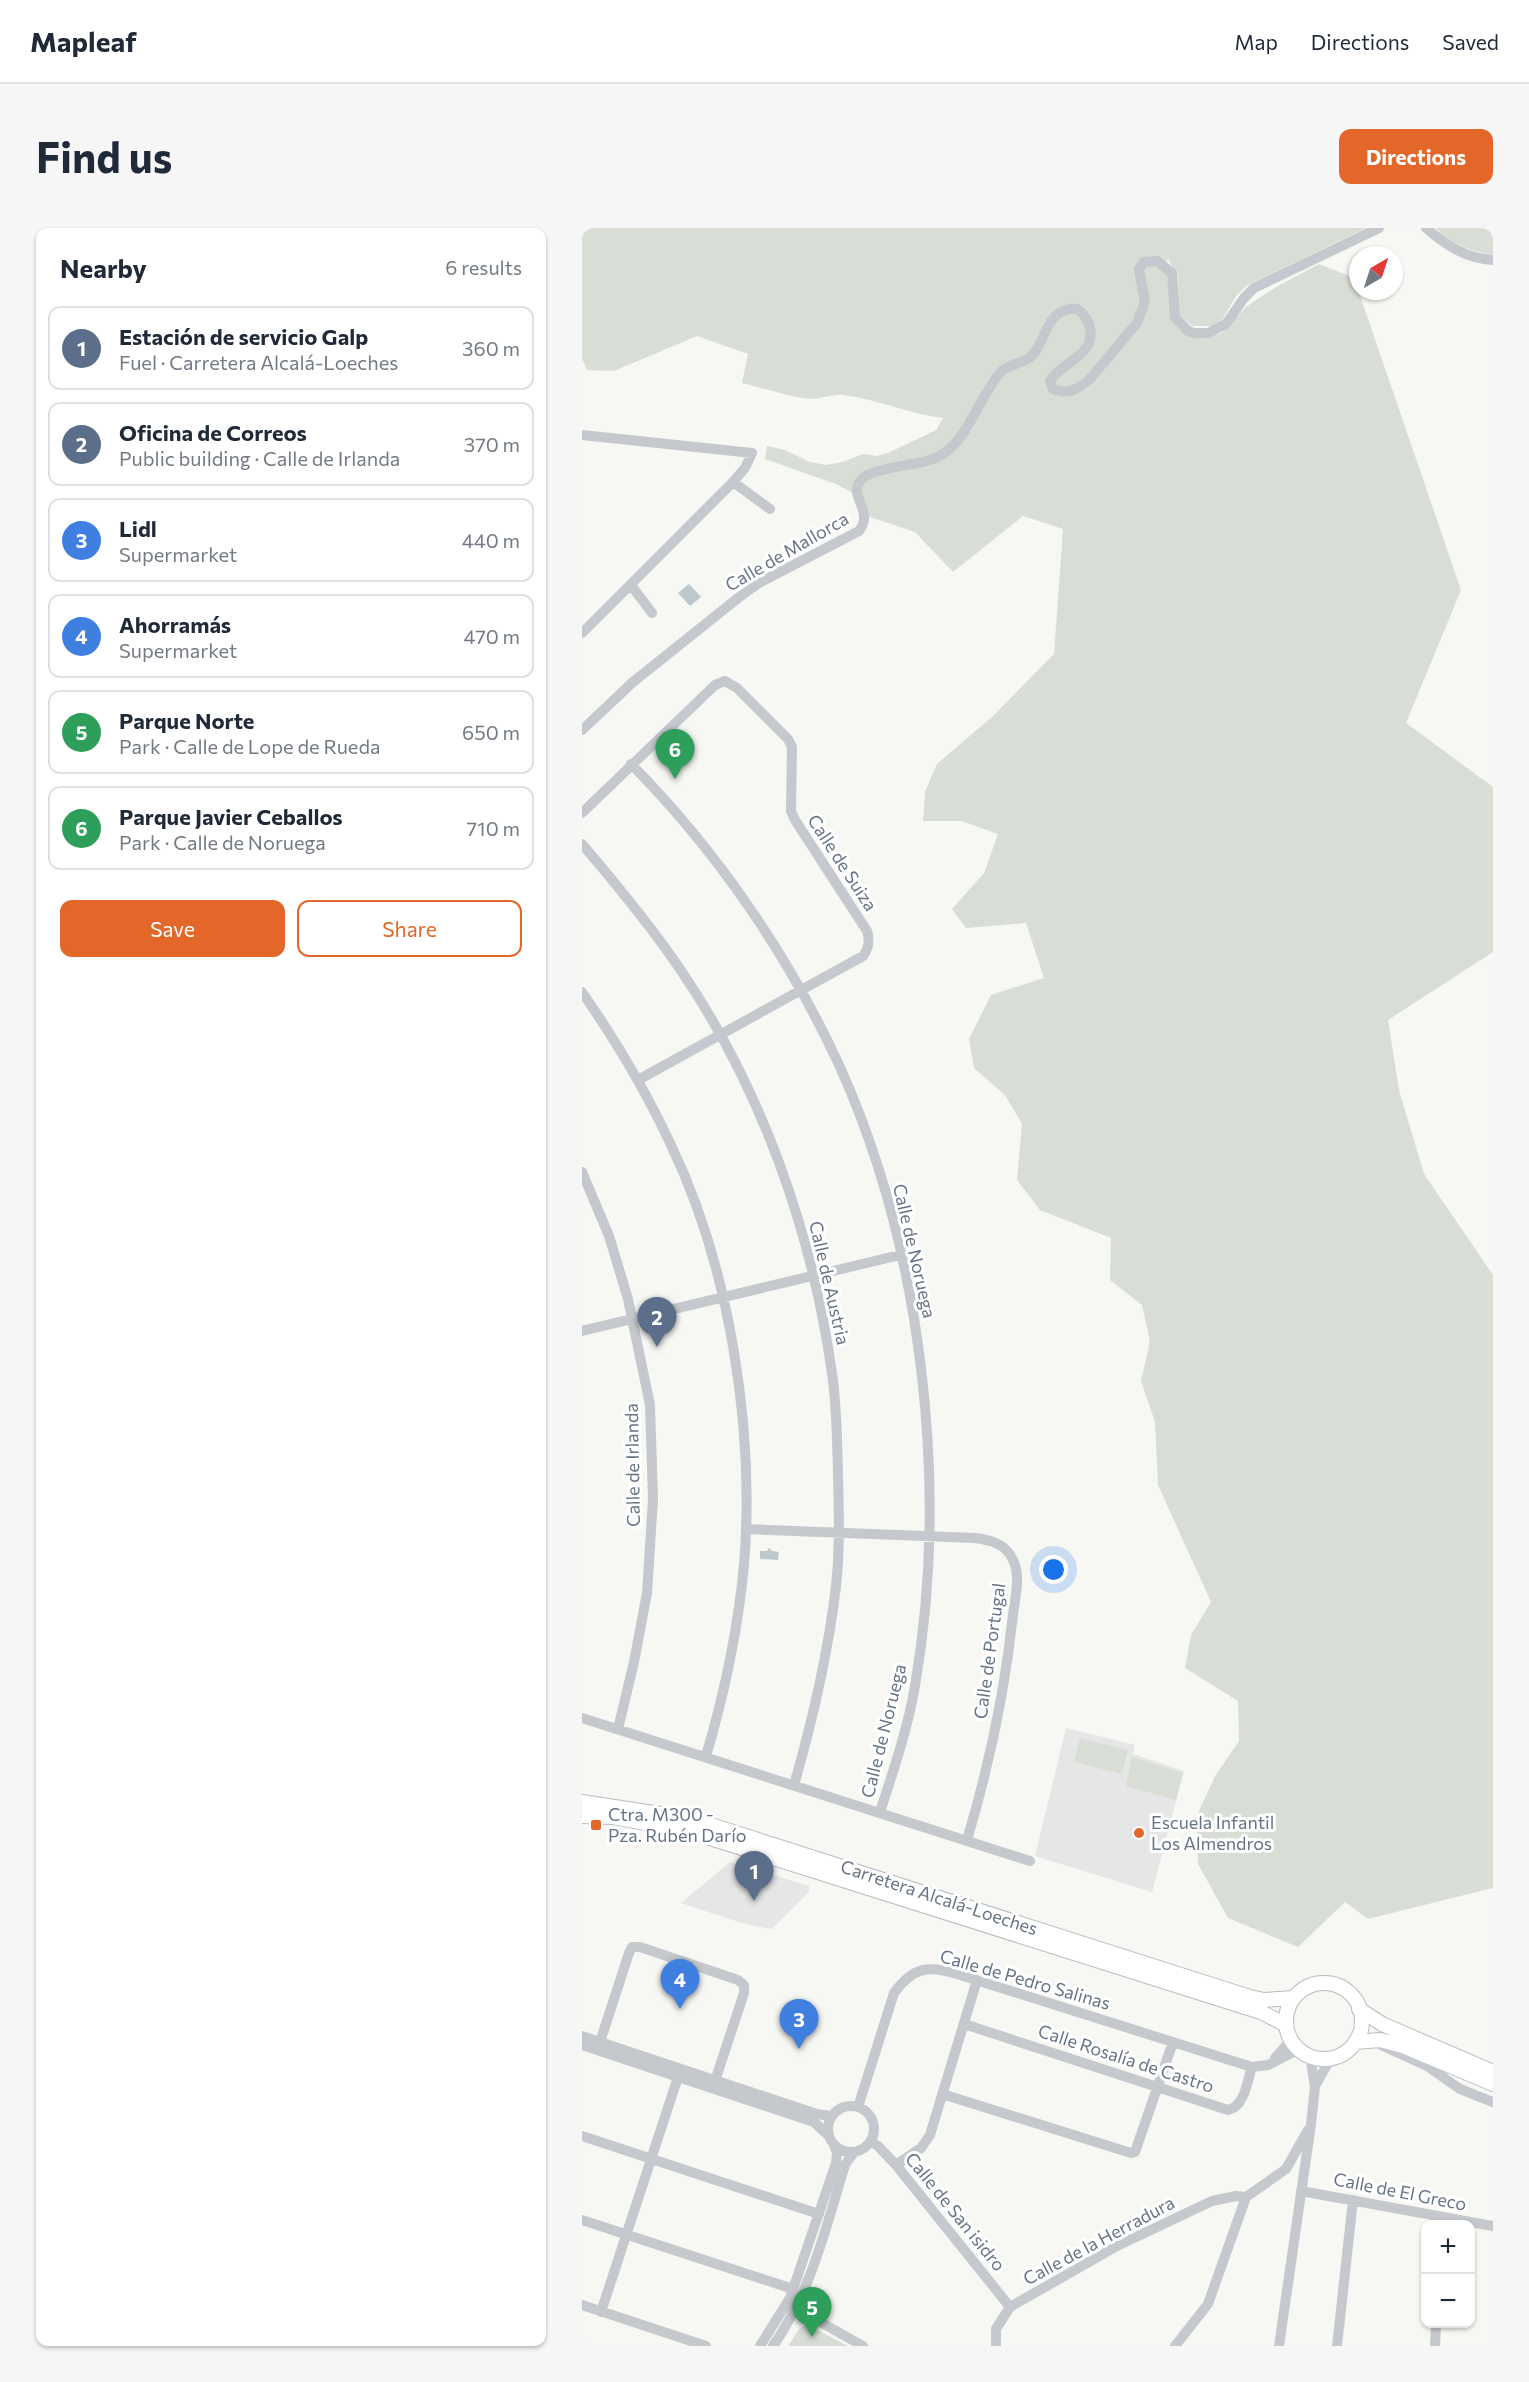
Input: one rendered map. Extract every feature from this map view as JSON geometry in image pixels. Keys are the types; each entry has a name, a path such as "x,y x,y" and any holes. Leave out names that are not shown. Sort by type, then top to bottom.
{"main road":[{"name":"Carretera Alcalá-Loeches","path":"582,1802 692,1819 1250,1997 1264,2000 1294,1998"},
{"name":"Carretera Alcalá-Loeches","path":"582,1816 613,1817 688,1831 1261,2012 1286,2025"},
{"path":"1359,2009 1361,2026 1355,2042 1339,2055 1331,2058 1300,2048 1286,2025 1289,2006 1294,1998 1310,1986 1330,1984 1348,1992 1359,2009 1382,2024 1493,2072"},
{"path":"1355,2042 1380,2040 1403,2046 1493,2084"}],"street":[{"name":"Calle de Mallorca","path":"582,730 656,663 745,593 759,583 859,531 866,515 858,495 857,488 860,482 870,474 930,460 945,453 961,434 1001,372 1030,358 1048,325 1063,312 1077,309 1083,313 1090,328 1088,344 1083,352 1050,381 1053,389 1067,392 1073,391 1089,380 1134,328 1145,302 1139,269 1144,262 1157,261 1172,273 1174,312 1181,325 1194,333 1208,333 1231,320 1244,298 1254,288 1379,228"},
{"path":"1426,228 1460,253 1493,260"},
{"path":"582,633 733,482 750,460 752,453 583,438"},
{"path":"733,482 770,509"},
{"path":"631,585 652,613"},
{"name":"Calle de Suiza","path":"582,813 715,685 725,681 737,688 788,739 792,747 791,811 867,931 869,939 867,951 863,956 638,1080"},
{"name":"Calle de Noruega","path":"631,764 662,795 704,844 776,949 800,991 840,1066 860,1114 900,1255 920,1355 928,1449 929,1536 924,1622 915,1689 880,1812"},
{"name":"Calle de Austria","path":"582,844 623,892 682,972 720,1035 764,1120 797,1217 813,1275 832,1374 840,1534 836,1585 823,1672 794,1785"},
{"path":"582,992 617,1044 672,1146 704,1230 735,1355 742,1411 746,1529 744,1567 729,1663 706,1756"},
{"name":"Calle de Irlanda","path":"582,1172 609,1236 633,1318 650,1405 653,1499 647,1593 618,1729"},
{"path":"582,1331 900,1255"},
{"name":"Calle de Portugal","path":"746,1529 975,1538 994,1542 1009,1552 1016,1569 1012,1629 1003,1694 967,1840"},
{"path":"582,1718 1030,1862"},
{"path":"600,2042 628,1953 632,1947 640,1947 738,1980 744,1985 744,1993 715,2080"},
{"name":"Calle de Pedro Salinas","path":"858,2107 894,1993 912,1974 926,1969 940,1969 977,1980 1252,2067 1268,2065 1300,2048"},
{"path":"896,2165 912,2156 927,2140 977,1980"},
{"name":"Calle Rosalía de Castro","path":"964,2024 1228,2110 1233,2109 1240,2102 1252,2067"},
{"path":"582,2036 817,2114 831,2116"},
{"path":"1370,2041 1427,2066 1460,2089 1493,2102"},
{"path":"942,2094 1131,2153 1135,2152 1173,2042"},
{"path":"582,2045 814,2122 831,2140 838,2149 854,2152 862,2150 871,2142 874,2132 873,2121 868,2113 850,2105 839,2109 828,2122 831,2140 837,2153 836,2163 793,2289 791,2306 773,2346"},
{"path":"1300,2048 1315,2087"},
{"path":"1279,2346 1315,2087 1331,2058"},
{"path":"601,2312 678,2077"},
{"name":"Calle de la Herradura","path":"996,2346 996,2329 1010,2307 1117,2246 1212,2201 1236,2196 1246,2197 1286,2169 1311,2124"},
{"path":"582,2136 819,2214"},
{"name":"Calle de San isidro","path":"871,2142 896,2165 1010,2307"},
{"path":"760,2346 791,2306 812,2272 845,2165 854,2152"},
{"name":"Calle de El Greco","path":"1301,2191 1353,2200 1440,2220"},
{"path":"1175,2346 1208,2304 1246,2197"},
{"path":"1336,2346 1353,2200"},
{"path":"582,2220 793,2289"},
{"name":"Calle de El Greco","path":"1475,2224 1493,2226"},
{"path":"582,2305 706,2346"},
{"path":"791,2306 863,2346"},
{"path":"1435,2346 1436,2328"}],"shaded area":[{"path":"582,228 1366,228 1246,286 1236,296 1222,320 1212,326 1192,326 1179,314 1178,276 1168,259 1163,268 1170,275 1170,308 1187,334 1205,338 1222,333 1247,306 1319,264 1349,276 1349,300 1362,300 1461,590 1406,723 1493,787 1493,952 1388,1020 1399,1090 1424,1174 1493,1275 1493,1888 1368,1919 1345,1902 1298,1947 1228,1918 1198,1864 1197,1815 1215,1776 1239,1741 1238,1701 1185,1668 1191,1635 1211,1602 1158,1485 1155,1422 1141,1381 1150,1341 1142,1305 1110,1280 1111,1238 1040,1210 1017,1180 1022,1124 1005,1095 974,1068 969,1039 991,995 1044,978 1026,923 966,928 952,909 984,873 998,834 962,821 923,821 925,792 937,764 993,716 1054,654 1063,529 1023,516 953,572 915,532 870,517 862,498 836,484 765,459 767,446 785,450 810,462 826,465 843,462 863,454 877,456 936,430 943,418 856,397 839,395 815,399 802,398 742,383 748,354 697,336 614,371 587,370 582,358"},
{"path":"1436,228 1484,228 1493,232 1493,255 1462,246 1448,239"},
{"path":"689,584 701,597 690,606 678,593"},
{"path":"769,1548 779,1552 778,1560 760,1559 760,1551 767,1551"},
{"path":"1066,1728 1135,1745 1133,1754 1184,1771 1152,1892 1035,1856"},
{"path":"1080,1738 1128,1750 1122,1774 1074,1762"},
{"path":"1132,1757 1183,1773 1176,1800 1126,1786"},
{"path":"730,1862 809,1886 809,1892 772,1929 745,1924 681,1903"},
{"path":"808,2325 848,2346 788,2346 800,2328"}],"place":[{"name":"Parque Javier Ceballos","path":"675,779"},
{"name":"Oficina de Correos","path":"657,1347"},
{"name":"Ctra. M300 - Pza. Rubén Darío","path":"596,1825"},
{"name":"Escuela Infantil Los Almendros","path":"1139,1833"},
{"name":"Estación de servicio Galp","path":"754,1901"},
{"name":"Ahorramás","path":"680,2009"},
{"name":"Lidl","path":"799,2049"},
{"name":"Parque Norte","path":"812,2337"}]}
